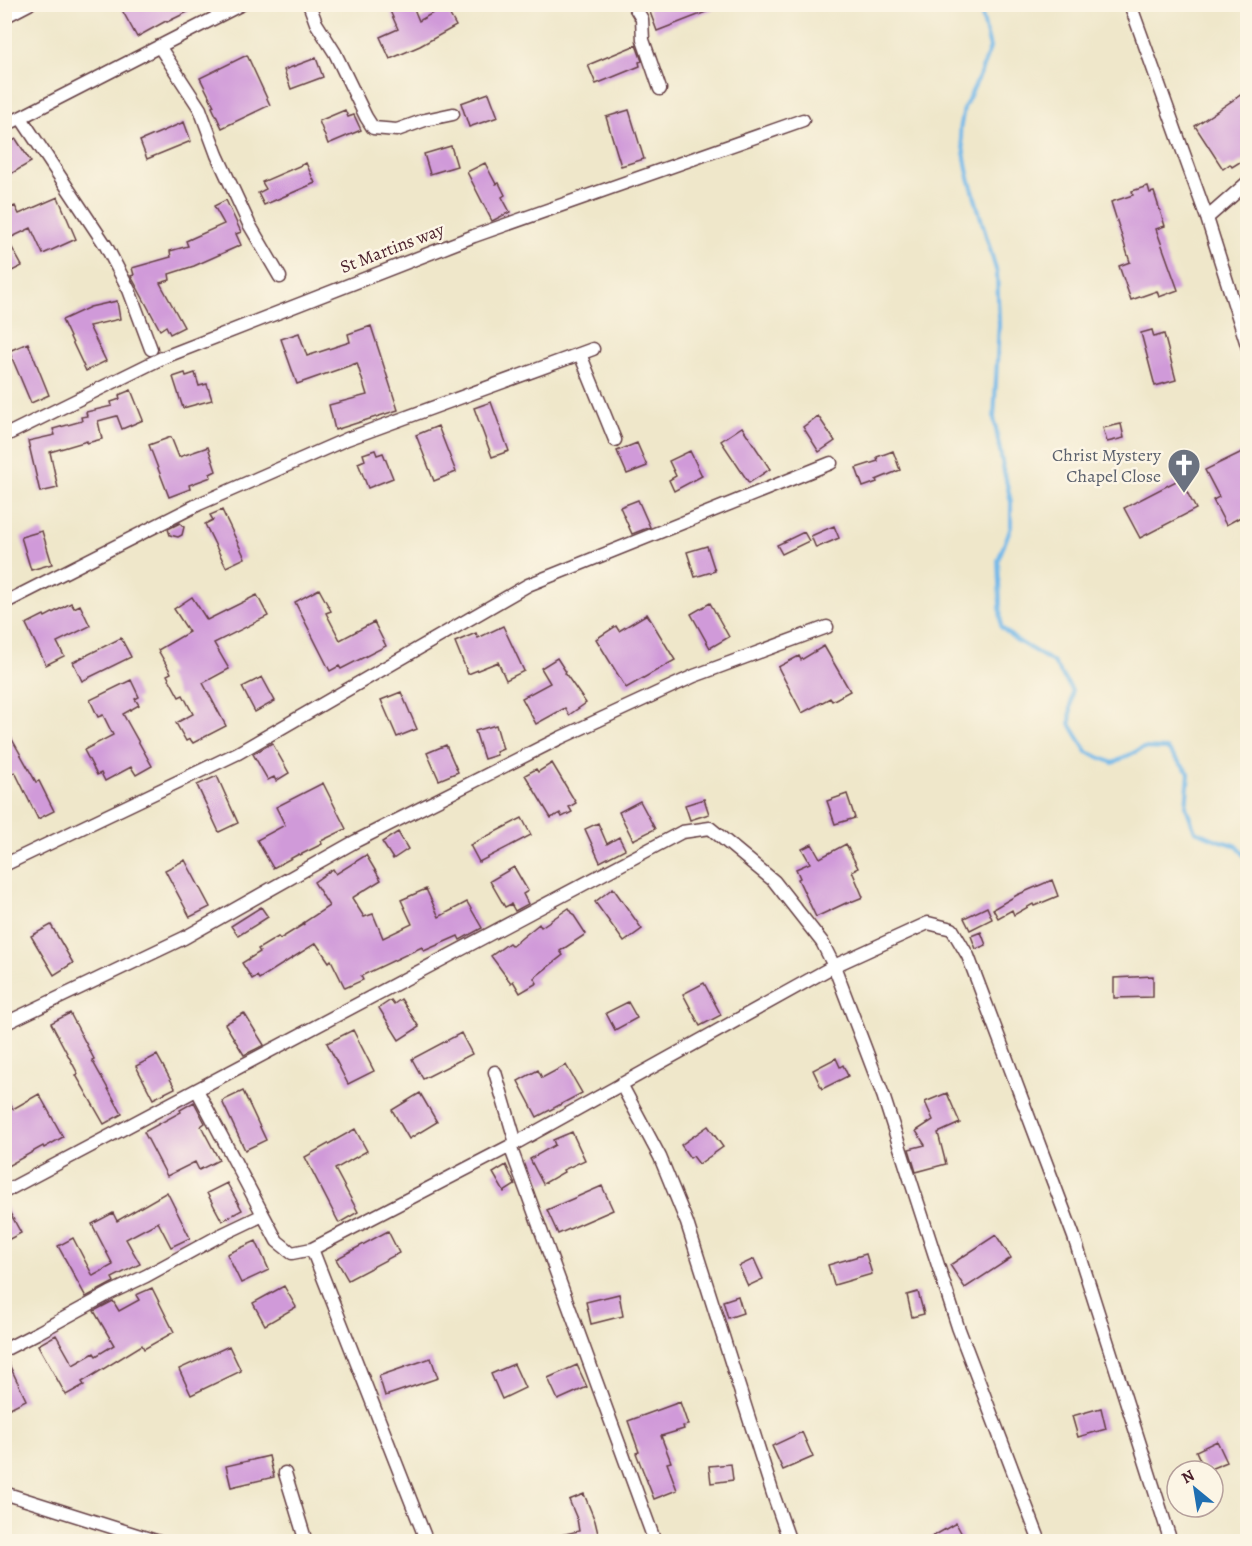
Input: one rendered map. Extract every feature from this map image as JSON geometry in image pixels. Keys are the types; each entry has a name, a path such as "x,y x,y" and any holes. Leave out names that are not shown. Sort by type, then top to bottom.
{"street":[{"path":"4,17 29,4"},
{"path":"4,126 159,46 224,8 242,4"},
{"path":"309,4 316,23 335,53 373,128 397,130 425,120 453,114"},
{"path":"633,4 642,19 643,40 660,89"},
{"path":"1130,4 1207,218 1248,348"},
{"path":"159,46 200,109 217,154 249,224 280,277"},
{"path":"21,118 106,246 129,290 152,349"},
{"name":"St Martins way","path":"4,436 162,358 474,236 803,120"},
{"path":"1207,218 1248,182"},
{"path":"4,603 199,504 347,439 593,349"},
{"path":"580,354 615,440"},
{"path":"4,865 238,753 528,585 831,463"},
{"path":"4,1024 184,938 356,841 561,738 694,676 827,627"},
{"path":"4,1192 682,832 710,828 774,881 822,942 834,966 883,1095 958,1327 1040,1542"},
{"path":"197,1090 277,1241 292,1253 312,1249 513,1145 834,966 928,923 952,929 968,956 1074,1237 1171,1542"},
{"path":"495,1072 513,1145 655,1542"},
{"path":"621,1084 660,1157 687,1223 790,1542"},
{"path":"4,1350 263,1215"},
{"path":"312,1249 427,1542"},
{"path":"285,1473 306,1542"},
{"path":"4,1493 159,1542"}],"building":[{"path":"132,4 204,4 137,37 122,10"},
{"path":"387,4 412,4 419,21 445,6 456,26 390,59 380,37 398,29"},
{"path":"647,4 723,4 724,5 657,31"},
{"path":"636,45 642,61 639,62 640,66 596,84 588,65"},
{"path":"247,55 270,105 222,128 200,78"},
{"path":"316,58 323,77 291,89 284,70"},
{"path":"1248,90 1248,157 1232,167 1230,164 1223,169 1195,126"},
{"path":"489,93 498,117 469,127 461,103"},
{"path":"345,110 348,117 354,115 361,130 328,144 319,121"},
{"path":"629,110 644,159 621,166 606,117"},
{"path":"184,122 191,141 147,159 140,141"},
{"path":"16,139 31,162 4,178 4,146"},
{"path":"451,146 457,166 430,174 424,154"},
{"path":"306,163 315,183 264,205 258,193 266,189 262,182"},
{"path":"485,163 496,184 499,183 505,195 502,197 510,212 492,221 467,172"},
{"path":"1148,186 1150,193 1154,192 1165,226 1156,229 1178,290 1159,297 1157,291 1131,300 1119,266 1130,262 1111,202 1133,195 1132,191"},
{"path":"58,197 76,239 43,254 31,228 12,237 4,221 4,211 15,206 19,214"},
{"path":"226,200 241,232 236,234 241,245 194,266 169,274 170,280 160,283 184,327 170,334 166,326 160,330 131,276 134,275 132,268 171,257 170,251 188,246 186,241 224,224 214,206"},
{"path":"4,233 22,266 4,275"},
{"path":"117,301 120,319 89,326 106,361 86,371 62,320 90,307"},
{"path":"371,326 398,410 335,430 329,405 367,395 357,363 297,384 281,339 299,333 307,356 350,342 348,334"},
{"path":"1152,330 1154,337 1164,334 1176,380 1155,386 1141,333"},
{"path":"28,343 49,395 31,403 9,351"},
{"path":"185,373 186,376 195,373 199,386 207,384 212,400 183,408 173,377"},
{"path":"131,390 143,420 122,429 117,416 98,421 102,439 50,452 58,488 40,492 28,441 55,435 53,429 82,421 81,417 87,416 86,412 112,406 111,402 120,399 119,395"},
{"path":"491,402 509,451 492,457 474,408"},
{"path":"818,416 835,441 819,452 803,427"},
{"path":"1121,424 1124,438 1107,442 1103,428"},
{"path":"438,426 456,472 434,481 416,435"},
{"path":"742,427 770,469 749,483 721,441"},
{"path":"171,437 179,457 208,447 216,471 210,474 211,477 189,485 190,489 169,497 149,445"},
{"path":"637,443 647,466 627,474 617,451"},
{"path":"1248,449 1248,513 1226,525 1213,500 1219,497 1205,470"},
{"path":"375,450 377,455 383,453 393,478 368,488 358,463 365,460 363,454"},
{"path":"690,451 702,476 674,491 669,480 676,476 669,461"},
{"path":"893,451 900,470 863,487 856,468 878,461 877,457"},
{"path":"1180,479 1196,509 1140,538 1124,508"},
{"path":"638,500 650,527 632,534 620,507"},
{"path":"222,510 245,558 226,567 205,524 213,520 210,515"},
{"path":"180,523 184,527 182,535 178,537 170,535 168,529"},
{"path":"834,526 839,538 816,548 811,536"},
{"path":"42,531 52,564 31,570 21,537"},
{"path":"804,532 809,541 782,554 777,545"},
{"path":"707,546 715,571 695,577 687,552"},
{"path":"319,589 331,611 326,613 340,640 374,622 386,646 341,669 339,666 330,671 295,602"},
{"path":"257,595 268,616 214,643 229,669 203,683 226,726 193,743 190,739 186,741 176,723 193,714 183,695 179,697 167,675 171,673 158,650 189,632 174,609 192,597 207,620"},
{"path":"71,603 74,608 80,605 90,626 57,642 64,656 46,665 26,624"},
{"path":"710,603 729,637 710,648 691,614"},
{"path":"647,614 675,660 626,688 596,639 616,626 619,631"},
{"path":"503,626 524,671 506,680 498,662 468,674 455,642 476,633 478,638"},
{"path":"121,638 131,657 82,681 73,662"},
{"path":"824,646 850,691 832,701 830,698 802,713 778,667 799,656 801,660"},
{"path":"557,658 586,703 569,715 565,708 536,724 522,698 550,683 541,668"},
{"path":"262,677 275,701 255,712 242,687"},
{"path":"131,680 139,697 135,699 139,705 123,714 152,766 136,775 131,767 105,781 101,773 97,775 84,750 113,735 103,715 98,717 90,700"},
{"path":"401,692 417,729 397,737 381,700"},
{"path":"4,725 36,782 39,781 54,811 38,819 15,772 4,778"},
{"path":"496,725 503,749 496,752 497,755 484,759 475,731"},
{"path":"272,743 289,773 276,781 274,777 268,780 253,754"},
{"path":"446,745 458,772 439,780 427,753"},
{"path":"552,763 576,803 569,807 572,812 562,817 560,813 551,818 525,775 536,769 538,772"},
{"path":"217,776 238,823 219,832 197,785"},
{"path":"323,783 346,829 321,841 322,844 273,868 257,840 285,825 276,807"},
{"path":"847,794 855,818 835,824 827,801"},
{"path":"704,799 709,814 690,820 685,805"},
{"path":"640,801 655,829 633,840 619,812"},
{"path":"522,818 531,835 479,862 470,845"},
{"path":"598,823 607,844 619,837 625,849 600,862 585,829"},
{"path":"398,832 408,849 393,859 382,842"},
{"path":"812,844 820,858 846,844 858,868 852,871 863,897 816,917 798,879 800,878 796,869 810,863 802,849"},
{"path":"366,855 381,880 352,898 364,917 373,914 383,938 412,924 401,900 426,889 439,917 467,902 482,928 460,940 458,936 424,951 422,947 361,976 363,980 345,988 331,960 329,962 316,943 259,979 257,976 252,979 242,963 260,952 258,949 278,937 280,939 329,906 314,882 333,869 336,874"},
{"path":"185,860 210,907 190,917 165,870"},
{"path":"514,867 528,891 523,894 528,904 515,911 511,904 505,907 490,881"},
{"path":"1052,880 1058,896 1034,906 1033,904 1014,915 1012,910 998,918 993,909 1017,895"},
{"path":"613,888 642,929 624,942 595,902"},
{"path":"261,907 268,917 238,936 231,926"},
{"path":"987,907 992,919 970,930 964,918"},
{"path":"569,908 586,934 560,951 563,955 534,978 537,983 520,993 513,981 511,983 491,956 509,943 512,946 539,924 541,927"},
{"path":"51,925 73,963 54,975 31,936"},
{"path":"981,932 986,945 976,949 971,936"},
{"path":"1153,976 1153,997 1114,998 1114,978"},
{"path":"704,983 721,1015 700,1026 683,994"},
{"path":"401,999 419,1027 399,1040 379,1008 391,1000 394,1004"},
{"path":"628,1002 637,1018 615,1030 606,1013"},
{"path":"70,1013 94,1059 92,1060 122,1114 104,1124 76,1075 78,1074 51,1023"},
{"path":"244,1013 264,1045 244,1055 225,1024"},
{"path":"353,1030 374,1071 348,1084 327,1043"},
{"path":"461,1033 472,1054 423,1079 412,1059"},
{"path":"157,1055 175,1088 153,1099 136,1066"},
{"path":"836,1058 840,1067 843,1065 848,1076 822,1089 813,1070"},
{"path":"566,1065 582,1093 537,1117 518,1081 538,1070 542,1078"},
{"path":"243,1091 266,1140 245,1150 222,1101"},
{"path":"4,1093 13,1109 39,1094 63,1137 4,1168"},
{"path":"420,1093 437,1122 409,1139 392,1110"},
{"path":"947,1093 960,1123 938,1133 946,1164 916,1172 909,1149 925,1145 916,1131 933,1120 925,1102"},
{"path":"194,1102 205,1123 201,1126 219,1160 199,1170 195,1162 167,1176 144,1132 181,1112 180,1110"},
{"path":"708,1126 723,1147 699,1164 693,1156 690,1158 681,1145"},
{"path":"355,1129 367,1151 335,1169 358,1212 339,1223 305,1157"},
{"path":"572,1132 585,1160 563,1170 564,1172 543,1184 530,1159 555,1145 553,1140"},
{"path":"506,1165 515,1185 504,1192 493,1173"},
{"path":"227,1183 242,1210 222,1221 207,1193"},
{"path":"602,1186 613,1210 558,1234 547,1210"},
{"path":"167,1192 190,1238 171,1247 158,1222 126,1239 140,1264 112,1278 114,1282 86,1297 58,1246 73,1238 93,1276 113,1265 92,1224 113,1213 117,1221"},
{"path":"4,1202 21,1233 4,1242"},
{"path":"388,1231 399,1253 348,1280 336,1259"},
{"path":"996,1235 1011,1258 965,1288 950,1265"},
{"path":"256,1241 269,1270 241,1283 227,1254"},
{"path":"866,1254 872,1274 834,1285 828,1265"},
{"path":"754,1259 763,1279 748,1286 739,1266"},
{"path":"284,1286 296,1307 265,1325 253,1303"},
{"path":"152,1288 174,1332 144,1349 142,1345 82,1382 84,1385 66,1395 38,1345 56,1335 73,1365 94,1353 96,1356 114,1345 94,1311 113,1301 119,1311 139,1300 136,1295"},
{"path":"918,1292 924,1314 912,1317 907,1295"},
{"path":"619,1294 623,1316 591,1324 586,1302"},
{"path":"738,1296 743,1313 728,1318 723,1301"},
{"path":"229,1346 241,1371 191,1395 179,1369"},
{"path":"4,1358 26,1400 8,1409 4,1401"},
{"path":"431,1358 438,1378 385,1396 379,1376"},
{"path":"514,1364 525,1388 502,1399 491,1374"},
{"path":"577,1365 587,1387 558,1400 548,1378"},
{"path":"680,1402 688,1425 683,1426 684,1429 661,1436 671,1462 667,1463 677,1490 654,1499 636,1453 639,1452 628,1421"},
{"path":"1101,1408 1106,1429 1078,1437 1072,1416"},
{"path":"802,1432 813,1457 783,1470 772,1446"},
{"path":"1217,1441 1227,1462 1225,1463 1225,1459 1200,1459 1196,1451"},
{"path":"269,1456 274,1477 231,1487 226,1466"},
{"path":"731,1464 733,1480 711,1483 709,1466"},
{"path":"584,1494 595,1521 600,1542 551,1542 551,1537 579,1531 569,1500"},
{"path":"956,1523 966,1542 923,1542"}],"waterway":[{"path":"974,4 982,15 990,48 964,108 960,130 968,174 997,273 999,325 994,418 1011,502 1011,527 998,560 1001,627 1016,640 1053,662 1072,690 1070,724 1087,752 1113,763 1143,748 1167,749 1189,773 1186,807 1195,831 1238,846 1248,862"}],"place":[{"name":"Christ Mystery Chapel Close","path":"1184,494"}]}
